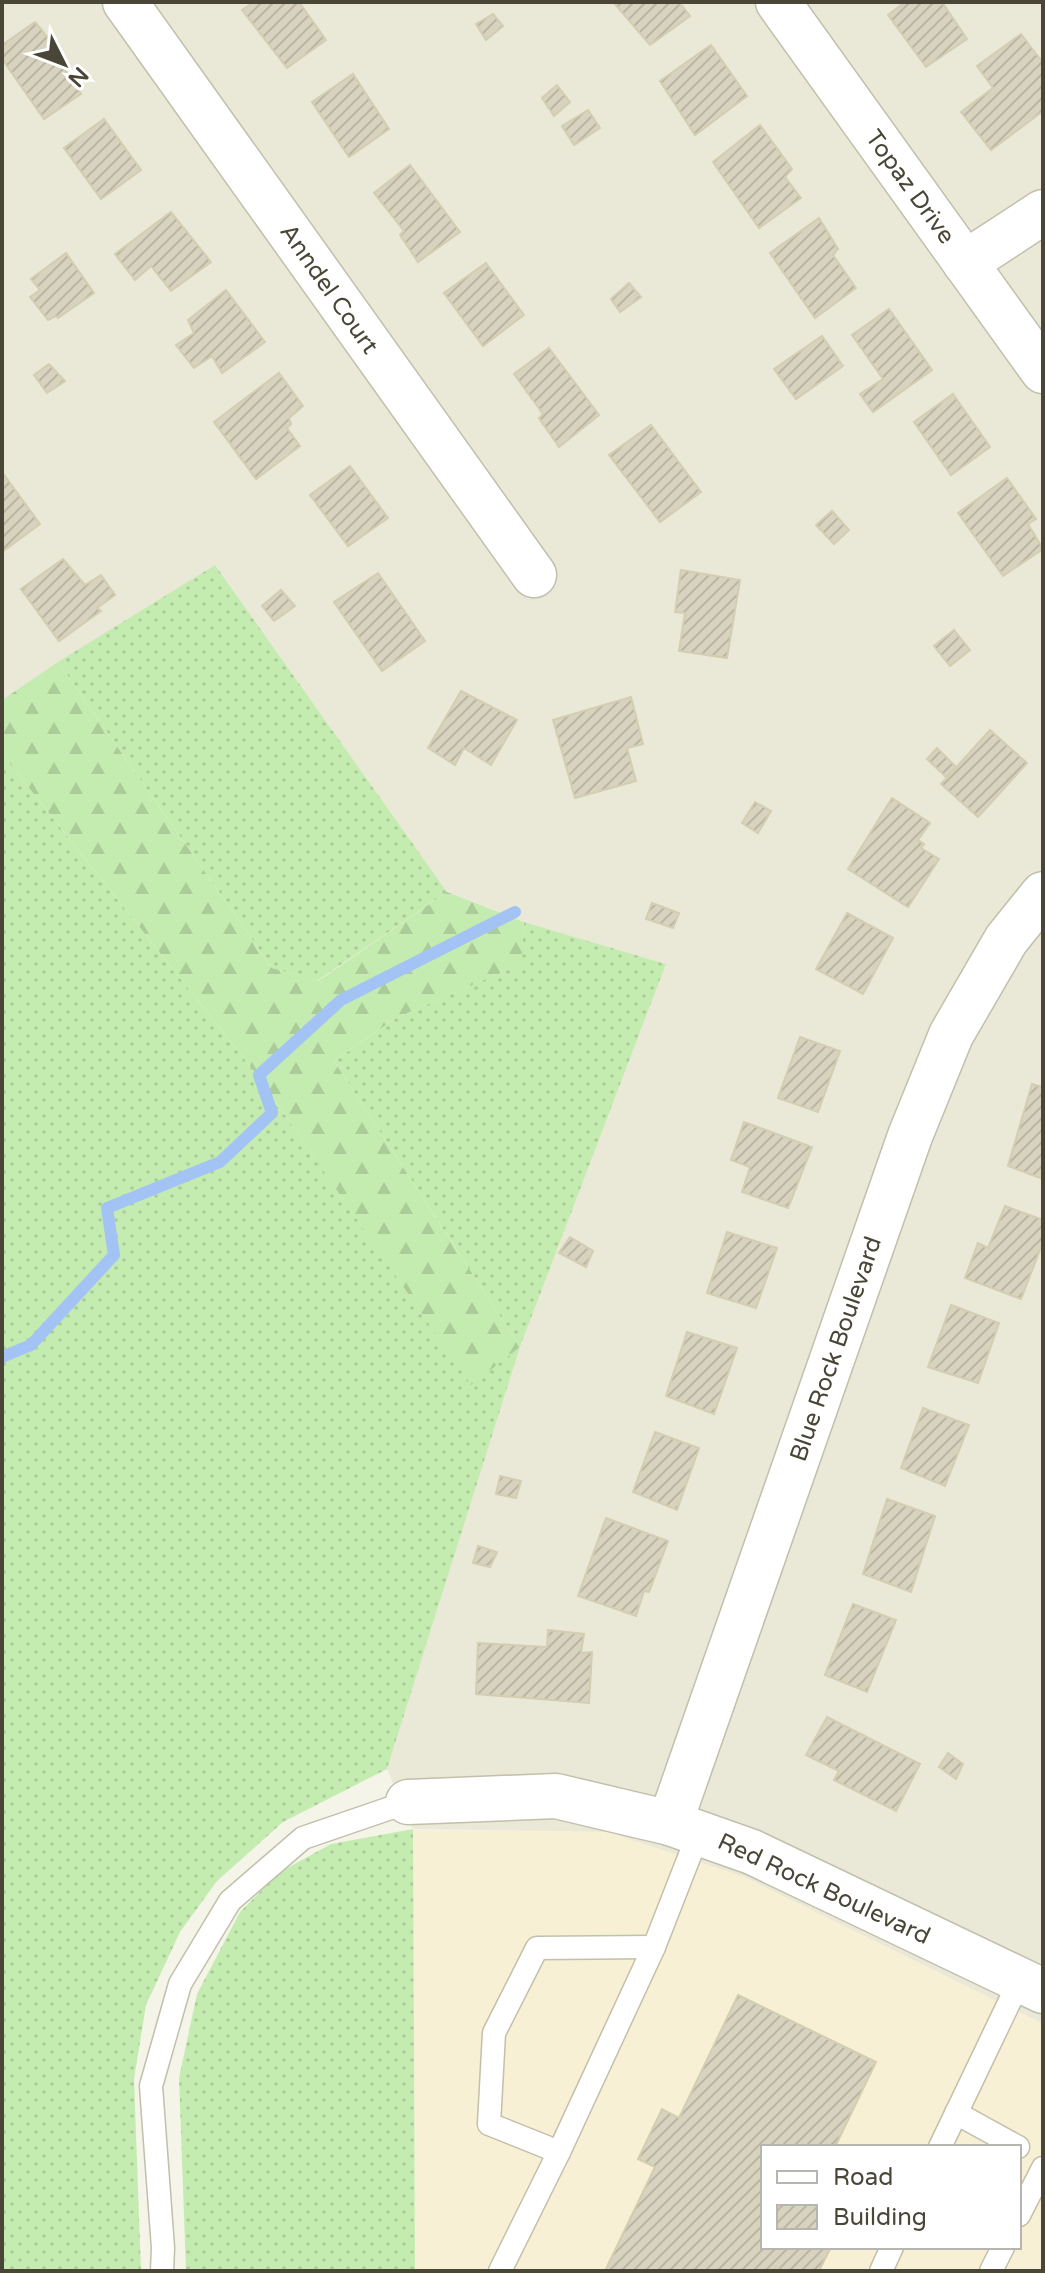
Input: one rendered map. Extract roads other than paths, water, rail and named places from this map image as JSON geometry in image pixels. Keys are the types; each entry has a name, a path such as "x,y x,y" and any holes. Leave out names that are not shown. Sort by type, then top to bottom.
{"street":[{"name":"Anndel Court","path":"125,2 534,575"},
{"name":"Topaz Drive","path":"778,2 1043,371"},
{"path":"965,263 1043,212"},
{"name":"Blue Rock Boulevard","path":"684,1828 910,1136 951,1035 1006,940 1043,894"},
{"name":"Red Rock Boulevard","path":"408,1802 556,1796 684,1828 752,1852 1031,1986"}],"lane":[{"path":"162,2271 151,2086 180,1984 230,1901 303,1838 408,1802"},
{"path":"500,2271 654,1947 684,1828"},
{"path":"559,2152 489,2124 494,2033 537,1948 654,1947"},
{"path":"941,2145 956,2113 1031,1986"},
{"path":"956,2113 1015,2145"},
{"path":"1021,2148 1043,2160"},
{"path":"1021,2211 1043,2168"},
{"path":"881,2271 891,2249"},
{"path":"991,2271 1002,2249"}],"waterway":[{"path":"2,1357 31,1345 114,1255 107,1208 220,1162 272,1113 259,1075 341,1000 515,912"}]}
